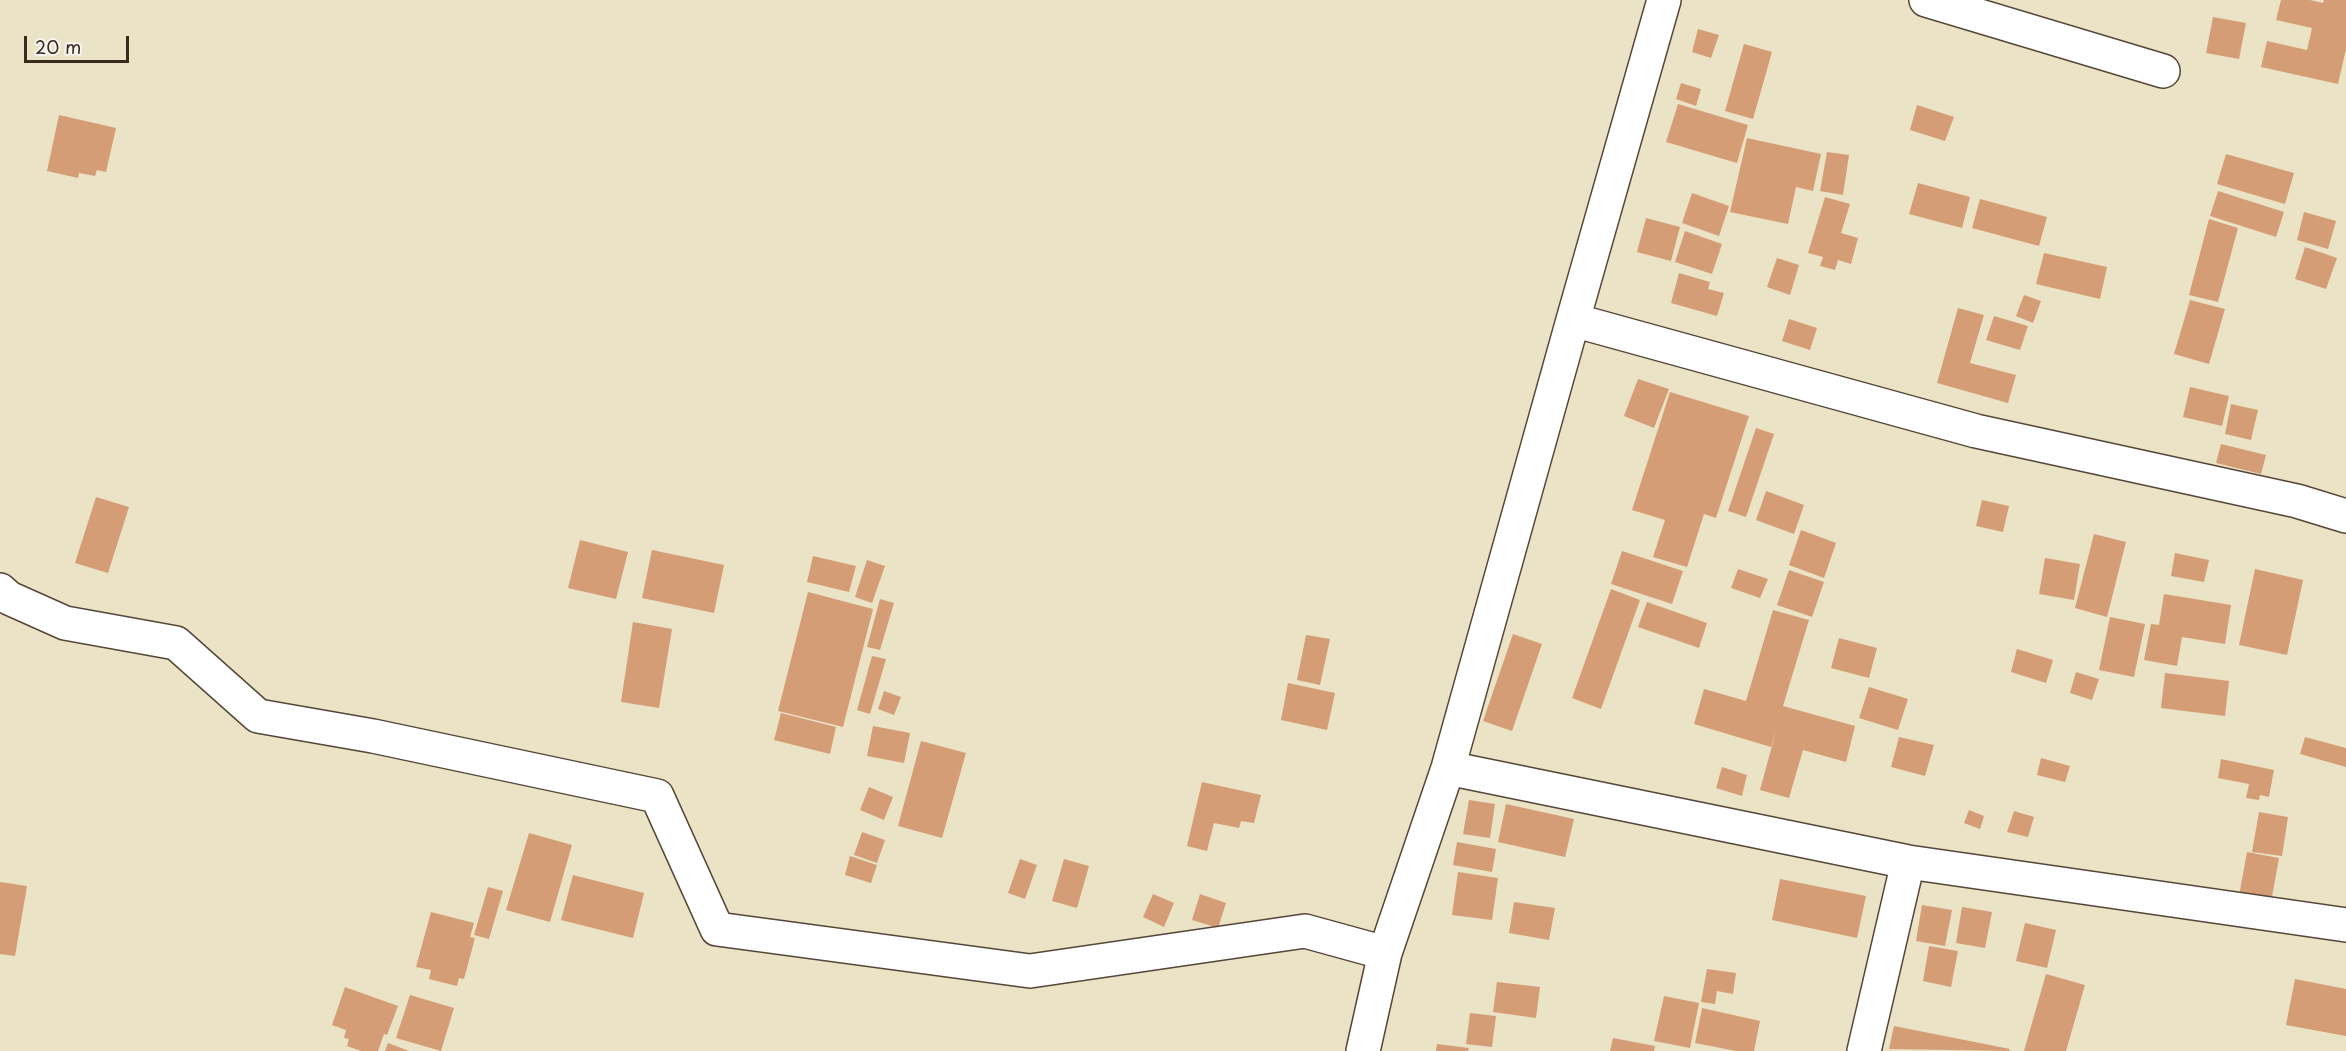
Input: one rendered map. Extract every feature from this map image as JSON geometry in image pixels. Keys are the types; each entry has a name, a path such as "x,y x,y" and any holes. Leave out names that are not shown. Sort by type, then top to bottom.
{"street":[{"path":"1363,1051 1385,952 1448,768 1664,0"},
{"path":"1926,0 2163,71"},
{"path":"1573,320 1976,431 2297,501 2346,516"},
{"path":"0,590 9,598 64,623 176,644 258,716 373,736 657,796 717,928 1030,971 1305,931 1385,952"},
{"path":"1448,768 1908,862 2346,925"},
{"path":"1864,1051 1908,862"}],"building":[{"path":"2281,0 2310,0 2323,3 2324,0 2346,0 2346,49 2338,84 2261,67 2267,41 2307,50 2312,28 2276,20"},
{"path":"2213,17 2246,23 2239,59 2206,53"},
{"path":"1698,29 1719,35 1711,58 1692,52"},
{"path":"1744,44 1772,52 1753,119 1725,111"},
{"path":"1681,83 1701,89 1696,106 1676,99"},
{"path":"1678,104 1748,125 1737,163 1666,142"},
{"path":"1917,105 1954,117 1945,141 1910,130"},
{"path":"59,115 116,128 106,172 97,170 95,176 79,173 78,178 47,171"},
{"path":"1747,138 1821,154 1813,191 1796,187 1788,224 1730,212"},
{"path":"1827,152 1849,155 1843,195 1820,191"},
{"path":"2226,154 2294,173 2285,204 2217,184"},
{"path":"1918,183 1970,197 1962,228 1909,214"},
{"path":"2218,191 2284,212 2276,237 2210,216"},
{"path":"1692,193 1729,206 1719,236 1682,223"},
{"path":"1825,197 1850,204 1841,233 1858,238 1851,264 1838,260 1835,270 1820,266 1823,257 1808,253"},
{"path":"1980,199 2047,217 2039,246 1972,228"},
{"path":"2304,212 2336,221 2328,249 2297,240"},
{"path":"1646,218 1680,227 1671,261 1637,252"},
{"path":"2209,219 2238,228 2218,302 2189,295"},
{"path":"1685,231 1722,244 1712,274 1675,262"},
{"path":"2305,247 2337,258 2326,289 2295,279"},
{"path":"2044,253 2107,267 2100,299 2036,284"},
{"path":"1777,258 1799,265 1790,295 1767,287"},
{"path":"1679,273 1710,282 1708,289 1724,293 1717,316 1671,303"},
{"path":"2024,295 2041,301 2033,323 2016,316"},
{"path":"2190,300 2225,309 2209,364 2174,354"},
{"path":"1958,308 1984,315 1970,363 2016,375 2008,403 1937,383"},
{"path":"1994,316 2028,326 2020,350 1986,340"},
{"path":"1789,319 1817,328 1810,350 1782,341"},
{"path":"1638,379 1669,389 1654,428 1624,416"},
{"path":"2190,387 2229,396 2222,426 2183,417"},
{"path":"1670,392 1749,416 1716,518 1704,514 1687,567 1653,557 1665,520 1632,510"},
{"path":"2231,404 2258,410 2251,440 2225,434"},
{"path":"1756,428 1774,434 1746,517 1728,511"},
{"path":"2221,444 2266,455 2261,474 2216,463"},
{"path":"1766,491 1804,505 1794,534 1756,520"},
{"path":"96,497 129,507 108,573 75,563"},
{"path":"1982,500 2009,506 2003,532 1976,526"},
{"path":"1801,530 1836,543 1824,578 1789,565"},
{"path":"2094,534 2126,542 2107,617 2075,608"},
{"path":"580,540 628,552 616,599 568,588"},
{"path":"652,550 724,565 714,613 642,598"},
{"path":"1622,551 1683,571 1672,604 1611,584"},
{"path":"2175,553 2209,560 2204,582 2171,576"},
{"path":"813,556 856,566 849,592 807,582"},
{"path":"2045,558 2080,564 2074,600 2039,594"},
{"path":"867,560 885,566 872,603 855,597"},
{"path":"1738,569 1768,579 1760,598 1731,588"},
{"path":"2255,569 2303,580 2287,655 2239,645"},
{"path":"1789,570 1824,582 1812,617 1777,605"},
{"path":"1611,589 1640,600 1601,709 1572,698"},
{"path":"808,592 873,609 843,727 778,711"},
{"path":"2164,594 2231,605 2225,644 2182,637 2177,666 2144,660 2151,624 2159,625"},
{"path":"880,599 894,603 880,650 867,647"},
{"path":"1647,602 1707,623 1699,648 1638,627"},
{"path":"1773,610 1809,620 1783,706 1855,726 1846,762 1803,750 1789,798 1760,790 1776,731 1771,747 1694,724 1704,689 1746,701"},
{"path":"2110,617 2145,624 2134,677 2099,670"},
{"path":"633,622 672,629 659,708 621,702"},
{"path":"1513,634 1542,644 1512,731 1483,721"},
{"path":"1306,635 1330,639 1320,685 1297,680"},
{"path":"1839,638 1877,648 1869,678 1831,668"},
{"path":"2017,649 2053,660 2046,683 2011,672"},
{"path":"872,656 886,659 870,714 857,710"},
{"path":"2076,672 2099,679 2092,700 2070,693"},
{"path":"2165,673 2229,681 2225,716 2161,708"},
{"path":"1288,683 1335,693 1327,730 1281,720"},
{"path":"1869,687 1908,699 1898,730 1859,718"},
{"path":"884,691 901,697 894,715 878,709"},
{"path":"781,713 836,727 830,754 774,740"},
{"path":"873,726 910,733 904,763 867,756"},
{"path":"1899,737 1934,745 1925,776 1891,767"},
{"path":"2305,737 2346,748 2346,767 2300,754"},
{"path":"921,741 966,753 942,838 898,826"},
{"path":"2041,758 2070,766 2065,782 2037,775"},
{"path":"2221,759 2274,770 2269,797 2260,795 2259,800 2246,798 2249,784 2218,778"},
{"path":"1722,767 1747,775 1742,796 1716,788"},
{"path":"1202,782 1261,795 1254,823 1241,821 1239,828 1214,823 1207,851 1187,846"},
{"path":"869,787 893,797 884,820 860,810"},
{"path":"1469,800 1495,804 1490,838 1463,834"},
{"path":"1506,804 1574,819 1565,857 1498,842"},
{"path":"1969,810 1984,816 1980,829 1964,823"},
{"path":"2014,811 2034,817 2028,837 2007,832"},
{"path":"2259,812 2288,817 2282,856 2252,852"},
{"path":"862,832 885,840 877,863 854,855"},
{"path":"529,833 572,845 550,922 506,910"},
{"path":"1457,842 1496,849 1492,872 1453,865"},
{"path":"2247,852 2279,858 2271,902 2239,896"},
{"path":"850,856 877,865 871,883 845,875"},
{"path":"1020,859 1037,865 1025,899 1008,893"},
{"path":"1064,859 1089,866 1077,908 1052,901"},
{"path":"1458,872 1498,878 1492,920 1452,915"},
{"path":"573,875 644,893 633,938 561,920"},
{"path":"1780,879 1866,896 1857,938 1772,920"},
{"path":"0,882 27,886 15,956 0,954"},
{"path":"488,887 503,891 489,939 474,935"},
{"path":"1153,894 1174,903 1164,927 1143,917"},
{"path":"1200,894 1226,903 1218,928 1192,920"},
{"path":"1514,902 1555,908 1549,940 1509,933"},
{"path":"1922,905 1952,910 1945,946 1916,941"},
{"path":"1962,907 1992,912 1985,948 1956,943"},
{"path":"431,912 474,923 470,937 475,938 464,979 459,978 457,986 429,979 431,970 416,967"},
{"path":"2025,923 2056,930 2047,968 2016,961"},
{"path":"1929,946 1958,951 1951,987 1923,981"},
{"path":"1707,969 1736,973 1733,994 1717,991 1715,1004 1701,1002"},
{"path":"2046,974 2085,985 2066,1051 2024,1051"},
{"path":"2295,979 2346,989 2346,1036 2286,1025"},
{"path":"1497,982 1540,987 1536,1018 1493,1012"},
{"path":"345,987 398,1006 378,1051 361,1051 347,1046 349,1039 344,1038 346,1030 332,1025"},
{"path":"410,995 454,1008 441,1051 396,1038"},
{"path":"1664,996 1699,1003 1690,1048 1654,1041"},
{"path":"1702,1008 1760,1021 1754,1051 1736,1051 1695,1043"},
{"path":"1470,1013 1496,1016 1492,1047 1466,1044"},
{"path":"1894,1026 2010,1049 2009,1051 1889,1049"},
{"path":"1613,1038 1655,1046 1654,1051 1610,1051"},
{"path":"388,1043 409,1051 385,1051"},
{"path":"1437,1044 1469,1048 1468,1051 1436,1051"}]}
